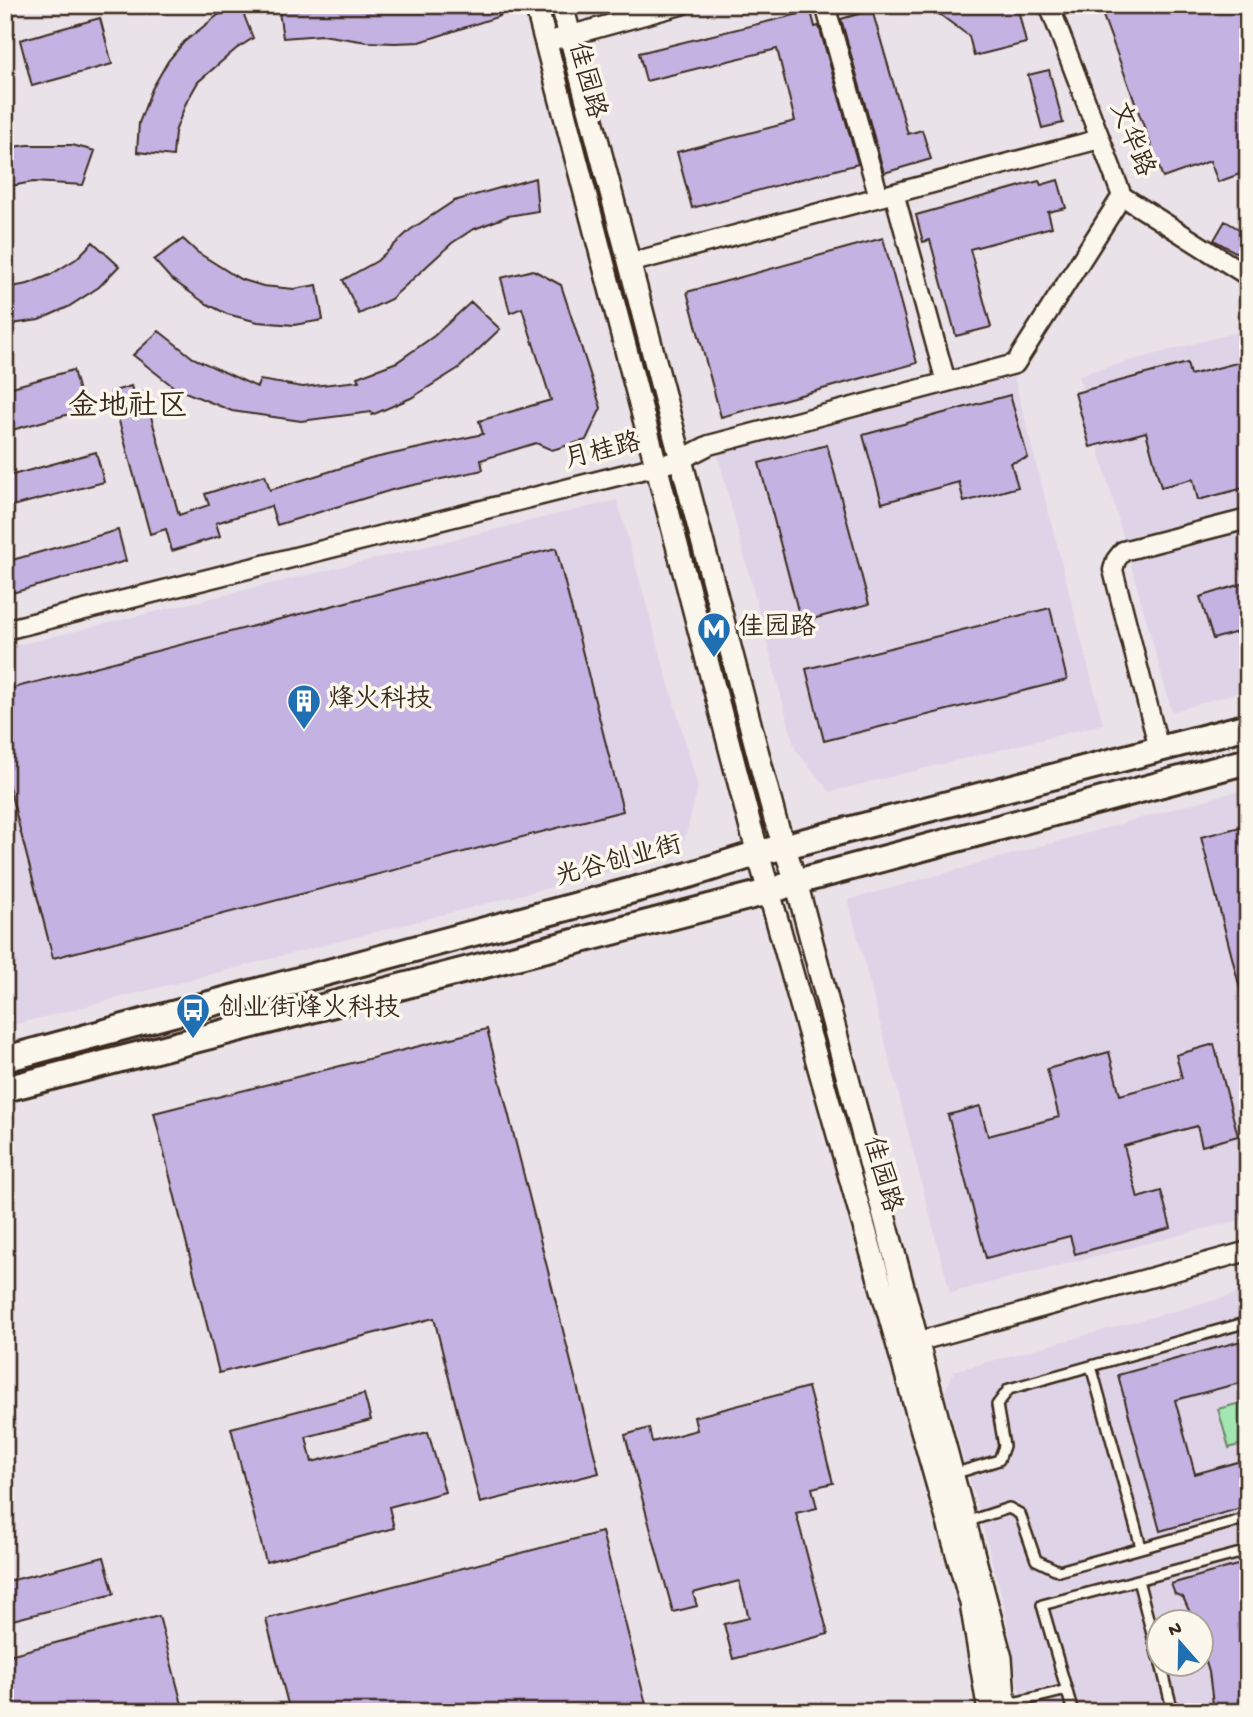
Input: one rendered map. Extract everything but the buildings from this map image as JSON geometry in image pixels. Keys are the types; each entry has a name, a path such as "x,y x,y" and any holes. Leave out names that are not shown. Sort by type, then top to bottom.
{"main road":[{"name":"光谷创业街","path":"5,1059 662,883 759,853 1248,726"},
{"path":"5,1089 771,891 796,882 1248,761"}],"street":[{"name":"佳园路","path":"536,5 759,853 1000,1709"},
{"name":"佳园路","path":"562,5 775,819 796,882 1001,1658 1000,1709"},
{"path":"546,42 570,35 617,13 681,5"},
{"path":"825,5 946,383"},
{"name":"文华路","path":"1049,5 1122,196 1248,276"},
{"path":"629,264 1100,139"},
{"name":"月桂路","path":"5,629 680,460 709,445 1016,364 1122,196"},
{"path":"1159,749 1113,570 1115,559 1123,551 1248,519"},
{"path":"916,1342 1248,1251"}],"lane":[{"path":"952,1475 999,1460 1004,1446 997,1405 1009,1389 1248,1322"},
{"path":"1091,1366 1141,1547"},
{"path":"964,1522 1009,1508 1020,1514 1036,1560 1059,1571 1248,1518"},
{"path":"1073,1712 1042,1605 1248,1551"},
{"path":"1138,1580 1145,1608"},
{"path":"1164,1678 1173,1712"},
{"path":"1000,1709 1067,1690"}],"shaded area":[{"path":"1248,329 1248,689 1172,712 1078,375"},
{"path":"1014,377 1103,724 830,792 795,749 716,449"},
{"name":"烽火科技","path":"617,500 698,787 685,839 649,862 5,1027 5,648"},
{"path":"1248,788 1248,1218 950,1293 848,900"},
{"path":"1248,1291 1248,1712 1023,1712 1004,1605 945,1391 954,1371"}],"green space":[{"path":"1248,1401 1248,1442 1229,1448 1218,1409"}],"place":[{"name":"佳园路","path":"714,659"},
{"name":"烽火科技","path":"304,731"},
{"name":"创业街烽火科技","path":"193,1040"}],"district":[{"name":"金地社区","path":"128,408"}]}
